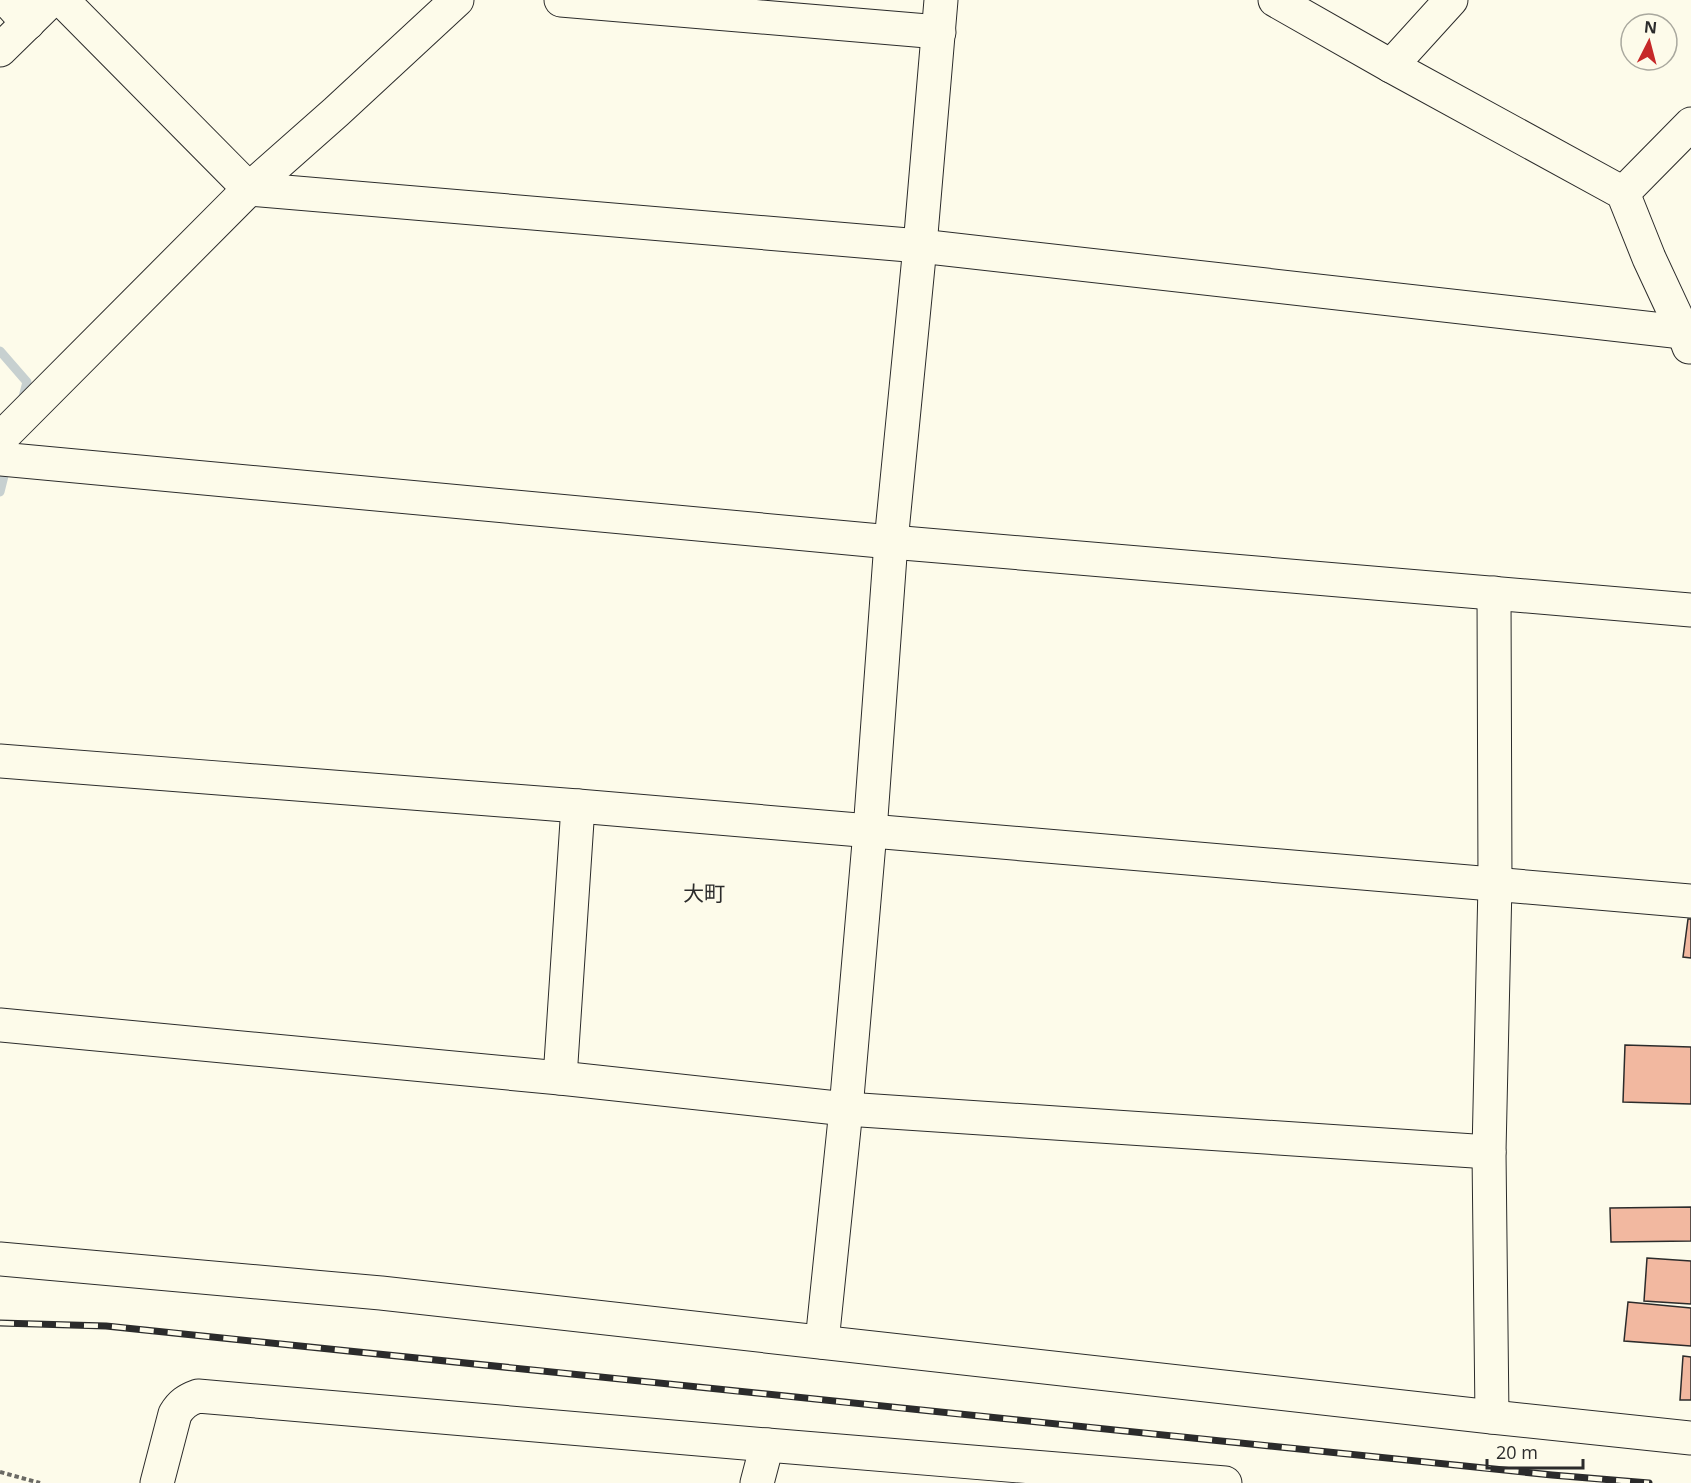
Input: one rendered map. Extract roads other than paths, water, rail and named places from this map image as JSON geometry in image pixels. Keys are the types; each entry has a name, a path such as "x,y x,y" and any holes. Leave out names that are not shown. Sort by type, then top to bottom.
{"street":[{"path":"0,50 17,11 51,0"},
{"path":"62,0 249,189 920,246 1688,339"},
{"path":"0,439 249,189 457,0"},
{"path":"561,0 940,16 891,542 870,831 846,1109 822,1342"},
{"path":"1275,0 1623,193 1649,258 1688,339"},
{"path":"1391,66 1451,0"},
{"path":"1623,193 1691,124"},
{"path":"0,459 891,542 1691,610"},
{"path":"1492,1418 1489,1152 1495,884 1494,593"},
{"path":"0,761 578,806 1691,900"},
{"path":"560,1078 578,806"},
{"path":"0,1025 560,1078 846,1109 1489,1152"},
{"path":"0,1260 381,1293 1492,1418 1691,1438"},
{"path":"157,1483 175,1414 188,1399 198,1396 1225,1483"},
{"path":"757,1483 767,1445"}],"waterway":[{"path":"0,351 27,382 22,401"},
{"path":"0,492 7,464"}],"railway":[{"path":"0,1323 106,1326 1552,1475 1649,1483"}],"district":[{"name":"大町","path":"704,893"}]}
